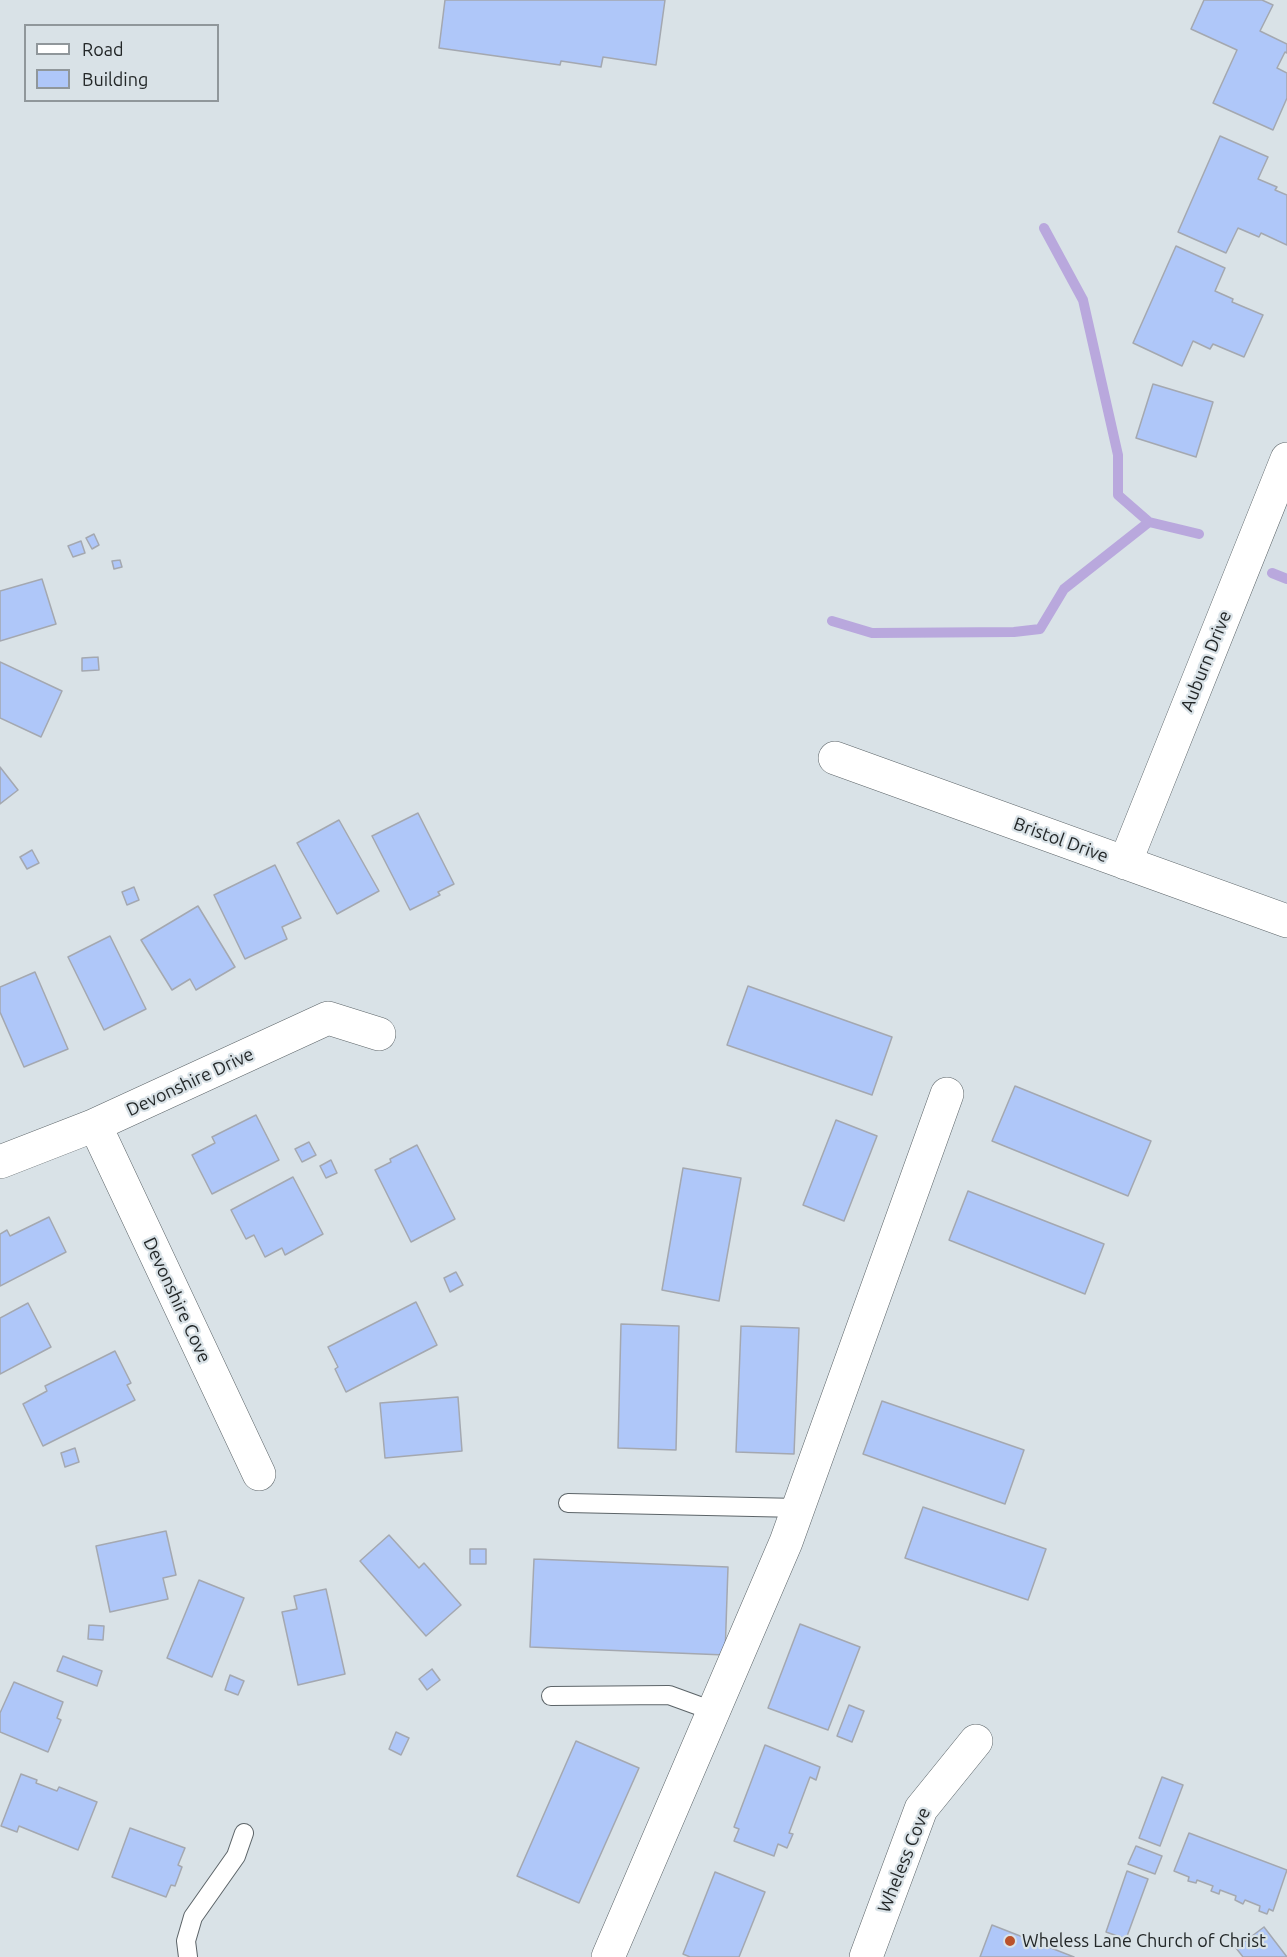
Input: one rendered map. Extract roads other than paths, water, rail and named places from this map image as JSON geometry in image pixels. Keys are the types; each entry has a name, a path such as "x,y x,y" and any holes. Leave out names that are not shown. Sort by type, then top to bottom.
{"street":[{"name":"Auburn Drive","path":"1125,863 1287,459"},
{"name":"Bristol Drive","path":"835,758 1287,921"},
{"name":"Devonshire Drive","path":"0,1162 95,1125 328,1018 379,1034"},
{"path":"608,1957 786,1542 947,1094"},
{"name":"Devonshire Cove","path":"95,1125 259,1474"},
{"name":"Wheless Cove","path":"866,1957 921,1809 976,1741"}],"lane":[{"path":"568,1503 798,1508"},
{"path":"551,1696 669,1695 713,1711"},
{"path":"188,1957 186,1941 193,1917 236,1856 244,1833"}],"waterway":[{"path":"1044,228 1083,300 1118,455 1118,495 1149,522"},
{"path":"832,621 872,633 1014,632 1040,629 1064,589 1149,522 1199,534"},
{"path":"1272,573 1287,579"}],"place":[{"name":"Wheless Lane Church of Christ","path":"1010,1941"}]}
